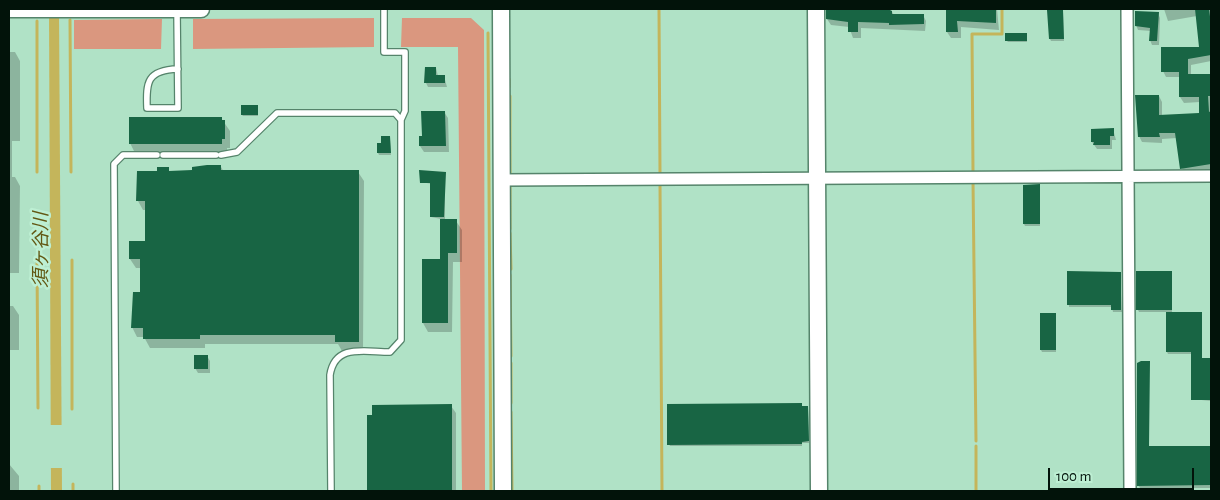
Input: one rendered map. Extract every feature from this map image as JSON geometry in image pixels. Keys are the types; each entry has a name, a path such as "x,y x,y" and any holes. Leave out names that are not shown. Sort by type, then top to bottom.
{"street":[{"path":"9,10 201,9"},
{"path":"501,9 503,491"},
{"path":"816,9 819,491"},
{"path":"1127,9 1130,491"},
{"path":"502,180 1211,176"}],"lane":[{"path":"177,9 178,70 178,108 146,108 146,85 151,77 159,72 178,70"},
{"path":"331,491 330,375 332,363 340,354 352,352 390,352 401,340 401,120 405,111 405,52 384,52 384,9"},
{"path":"116,491 114,164 123,155 218,155 237,152 277,113 395,113 401,120"}],"shaded area":[{"path":"49,9 59,9 62,491 51,491"},
{"path":"374,18 374,47 193,49 193,19"},
{"path":"402,18 471,18 484,30 485,491 462,491 458,47 401,47"},
{"path":"162,19 161,49 74,49 74,20"}],"pier":[{"path":"48,425 64,425 64,468 48,468"}],"building":[{"path":"826,9 888,9 892,11 892,14 924,14 924,24 889,25 889,23 858,22 858,32 848,32 848,22 826,19"},
{"path":"946,9 996,9 996,23 957,21 958,32 946,32"},
{"path":"1195,9 1209,9 1211,24 1211,55 1188,59 1188,74 1211,74 1211,96 1208,96 1209,112 1211,111 1211,164 1180,169 1175,133 1159,133 1160,137 1138,137 1135,95 1159,95 1159,115 1199,113 1199,97 1179,97 1179,72 1161,72 1161,47 1199,47"},
{"path":"1047,10 1063,10 1064,39 1049,39"},
{"path":"1135,11 1159,12 1157,41 1149,41 1150,28 1135,26"},
{"path":"1005,33 1027,33 1027,41 1005,41"},
{"path":"425,67 436,67 436,75 445,75 445,83 424,83"},
{"path":"241,105 258,105 258,115 241,115"},
{"path":"421,111 445,111 446,146 419,146 419,136 422,136"},
{"path":"129,117 222,117 222,120 225,120 225,139 222,139 222,144 129,144"},
{"path":"1114,128 1114,136 1110,136 1110,145 1093,145 1094,142 1091,142 1091,129"},
{"path":"381,136 390,136 391,153 377,153 377,143 381,143"},
{"path":"221,165 221,170 359,170 359,342 335,342 335,335 200,335 200,339 143,339 143,328 131,328 133,292 140,292 140,259 129,259 129,241 145,241 145,201 136,201 137,171 157,171 157,167 169,167 169,171 192,170 192,167"},
{"path":"419,170 446,172 444,217 430,217 430,183 420,183"},
{"path":"1040,184 1040,224 1023,224 1023,185"},
{"path":"440,219 457,219 457,253 448,253 448,323 422,323 422,259 440,259"},
{"path":"1067,271 1121,272 1121,310 1111,310 1111,305 1067,305"},
{"path":"1136,271 1172,271 1172,310 1136,310"},
{"path":"1166,312 1202,312 1202,358 1211,358 1211,400 1191,400 1191,352 1166,352"},
{"path":"1040,313 1056,313 1056,350 1040,350"},
{"path":"194,355 208,355 208,369 194,369"},
{"path":"1150,361 1149,446 1211,446 1211,485 1137,486 1137,363"},
{"path":"802,403 802,406 808,406 809,441 802,442 802,444 667,445 667,404"},
{"path":"452,404 452,491 367,491 367,415 372,415 372,405"}],"waterway":[{"path":"659,9 660,173"},
{"path":"973,171 972,34 1002,34 1002,9"},
{"path":"70,20 71,172"},
{"path":"37,21 37,172"},
{"path":"488,33 491,491"},
{"path":"509,79 509,87"},
{"path":"510,96 510,173"},
{"path":"973,181 976,441"},
{"path":"660,184 662,491"},
{"path":"510,186 510,229"},
{"path":"510,233 511,269"},
{"name":"須ヶ谷川","path":"37,260 38,408"},
{"path":"72,260 72,409"},
{"path":"510,275 511,356"},
{"path":"511,363 511,403"},
{"path":"511,412 512,491"},
{"path":"976,446 976,491"},
{"path":"73,484 73,491"},
{"path":"39,486 39,491"}]}
